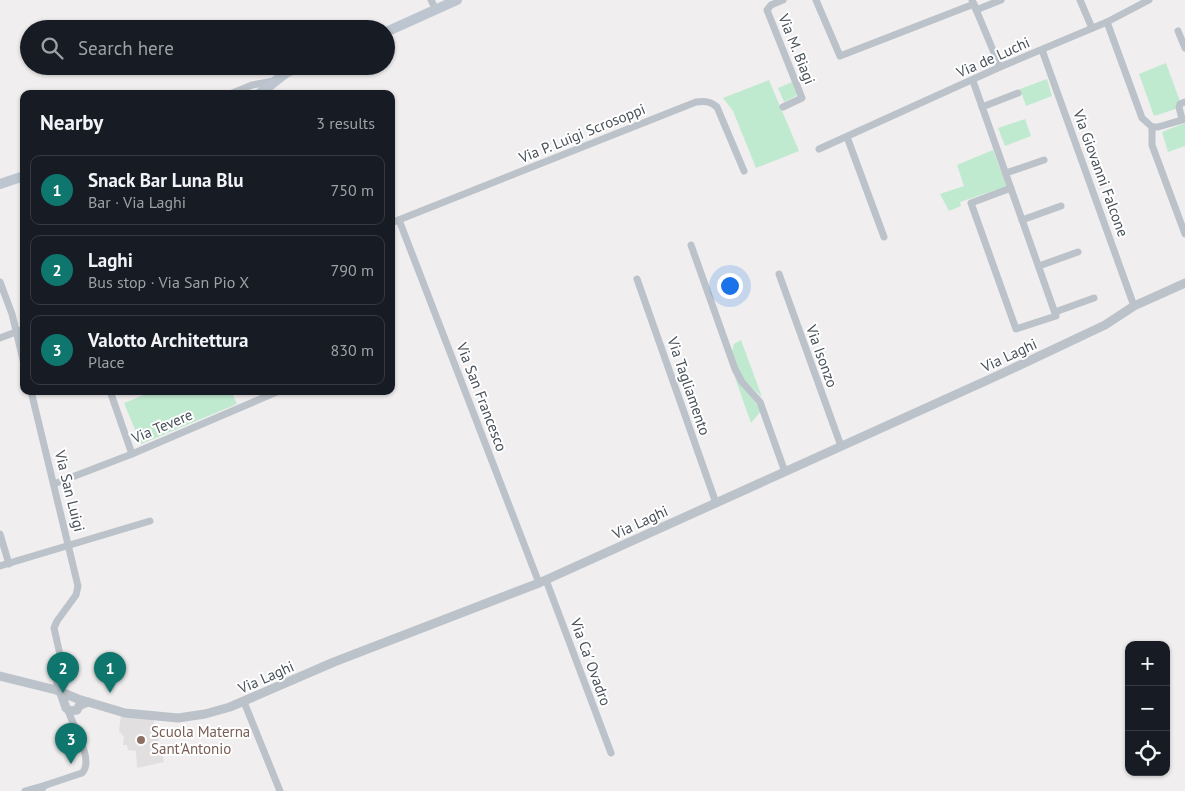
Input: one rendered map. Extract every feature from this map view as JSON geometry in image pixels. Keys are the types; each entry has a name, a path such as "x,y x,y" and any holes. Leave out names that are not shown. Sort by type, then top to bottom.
{"main road":[{"path":"395,27 433,5 457,0"},
{"path":"270,87 284,75"},
{"path":"0,184 20,177"}],"street":[{"name":"Via M. Biagi","path":"783,0 770,5 767,10 802,98 783,107"},
{"path":"816,0 840,56 974,5 1001,0"},
{"path":"1080,0 1092,28"},
{"name":"Via de Luchi","path":"820,149 1000,67 1107,22 1149,0"},
{"path":"974,5 1000,67"},
{"path":"1107,22 1142,118 1152,127 1184,119 1179,107 1180,104 1185,102"},
{"path":"1178,32 1185,48"},
{"name":"Via Giovanni Falcone","path":"1042,50 1134,306"},
{"path":"973,80 982,107 1006,173 1056,316 1016,329 972,203 1011,188"},
{"path":"241,90 258,84 270,87"},
{"path":"982,107 1018,94"},
{"name":"Via P. Luigi Scrosoppi","path":"395,222 696,102 711,102 717,107 744,171"},
{"path":"1152,127 1152,145 1185,234"},
{"path":"847,137 884,236"},
{"path":"1006,173 1044,160"},
{"path":"1022,220 1060,206"},
{"name":"Via San Francesco","path":"399,220 543,582"},
{"path":"691,244 735,369 742,382 760,402 785,472"},
{"path":"1038,266 1078,252"},
{"name":"Via Isonzo","path":"779,274 841,446"},
{"name":"Via Tagliamento","path":"637,279 716,503"},
{"path":"0,282 12,314 20,348"},
{"name":"Via Laghi","path":"0,676 58,692 75,704 120,712 178,718 206,714 244,702 334,662 543,582 1105,325 1134,306 1185,283"},
{"path":"1055,312 1094,298"},
{"path":"0,338 20,330"},
{"name":"Via San Luigi","path":"32,395 70,546 150,521"},
{"path":"111,395 132,454"},
{"name":"Via Tevere","path":"54,484 132,454 270,395"},
{"path":"0,534 9,564"},
{"path":"0,566 70,546 78,586 76,595 54,628 62,659 58,692"},
{"name":"Via Ca' Ovadro","path":"543,582 611,753"},
{"path":"244,702 280,791"},
{"path":"25,791 44,788 86,769 87,764 78,732 71,720 75,704"}],"shaded area":[{"name":"Scuola Materna Sant'Antonio","path":"121,715 153,718 164,762 137,768 136,751 128,750 127,745 123,745 124,737 119,731"}],"green space":[{"path":"1166,63 1182,107 1154,116 1139,74"},
{"path":"1047,79 1052,96 1026,106 1020,89"},
{"path":"769,80 799,151 756,168 733,111 723,98"},
{"path":"792,82 797,94 784,102 778,88"},
{"path":"1025,119 1031,136 1005,146 998,128"},
{"path":"1185,123 1185,146 1168,152 1162,132"},
{"path":"993,150 1008,190 996,193 995,190 960,202 961,206 949,211 940,194 964,186 957,165"},
{"path":"741,340 762,397 741,375 732,352 734,344"},
{"path":"734,375 761,411 751,423"},
{"path":"144,395 233,395 237,404 141,444 124,403"}],"place":[{"name":"Laghi","path":"63,693"},
{"name":"Snack Bar Luna Blu","path":"110,693"},
{"name":"Scuola Materna Sant'Antonio","path":"141,740"},
{"name":"Valotto Architettura","path":"71,764"}]}
